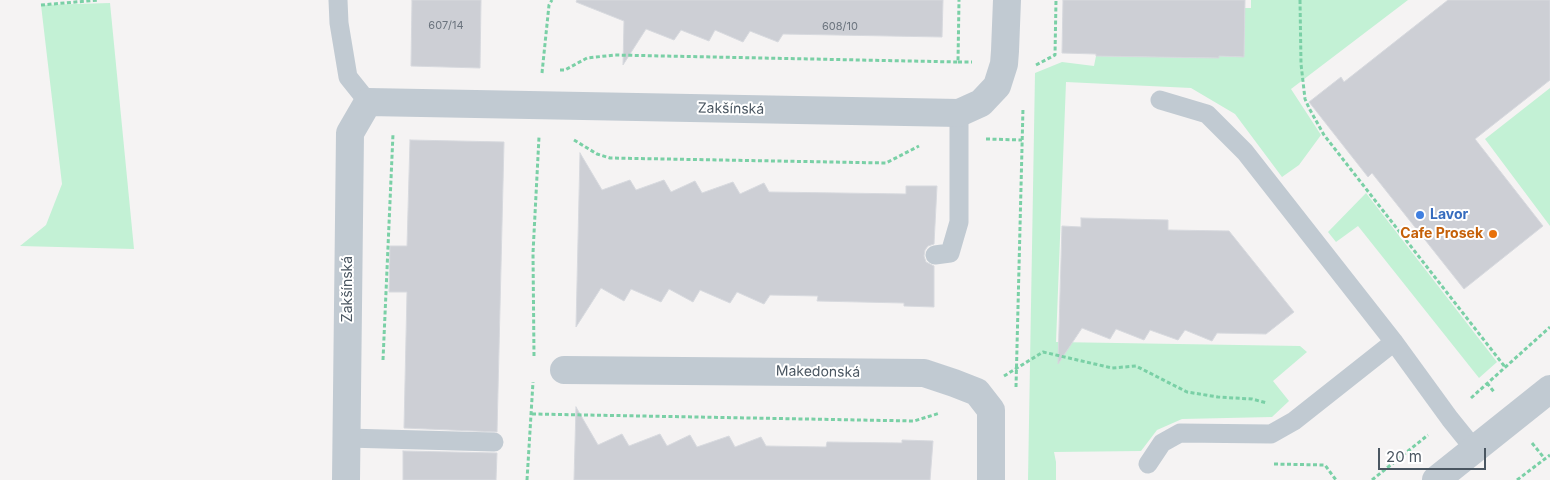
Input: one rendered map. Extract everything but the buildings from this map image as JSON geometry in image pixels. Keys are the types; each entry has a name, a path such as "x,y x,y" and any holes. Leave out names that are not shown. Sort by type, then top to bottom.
{"street":[{"name":"Zakšínská","path":"346,480 350,133 368,102 541,105 959,126 997,86 1004,64 1007,0"},
{"name":"Makedonská","path":"564,370 924,373 977,392"},
{"path":"1436,480 1550,390"},
{"path":"977,392 991,410 991,480"}],"lane":[{"path":"338,0 339,23 348,77 368,102"},
{"path":"1160,100 1207,114 1245,152 1394,342 1475,450"},
{"path":"935,255 950,253 959,222 959,126"},
{"path":"1148,464 1162,443 1180,432 1271,434 1294,421 1394,342"},
{"path":"347,438 494,442"}],"path":[{"path":"41,4 99,0"},
{"path":"534,361 533,253 542,70 549,5 552,0"},
{"path":"557,70 565,70 587,58 615,55 958,62 959,0"},
{"path":"1032,73 1035,65 1055,56 1056,0"},
{"path":"1300,0 1301,64 1305,98 1309,108 1324,134 1505,367"},
{"path":"542,70 550,70"},
{"path":"382,368 393,129 401,102"},
{"path":"1016,388 1023,104"},
{"path":"569,137 597,154 610,158 886,163 959,126 1022,140"},
{"path":"532,414 914,421 935,415 1043,352 1112,368 1136,366 1186,392 1218,397 1252,399 1274,405 1294,421"},
{"path":"527,480 534,379"},
{"path":"1517,480 1550,455"}],"green space":[{"path":"1251,0 1408,0 1291,89 1321,135 1299,165 1282,177 1235,114 1191,88 1066,82 1056,342 1300,346 1307,352 1273,381 1289,401 1272,417 1182,419 1157,430 1141,451 1054,452 1056,480 1028,480 1035,73 1062,62 1094,66 1096,56 1244,57 1245,8 1251,8"},
{"path":"110,3 134,249 20,246 46,225 62,184 41,5"},
{"path":"1550,88 1550,226 1485,139"},
{"path":"1366,193 1497,362 1479,378 1358,226 1336,242 1328,232"}],"place":[{"name":"Lavor","path":"1420,215"},
{"name":"Cafe Prosek","path":"1493,234"}]}
